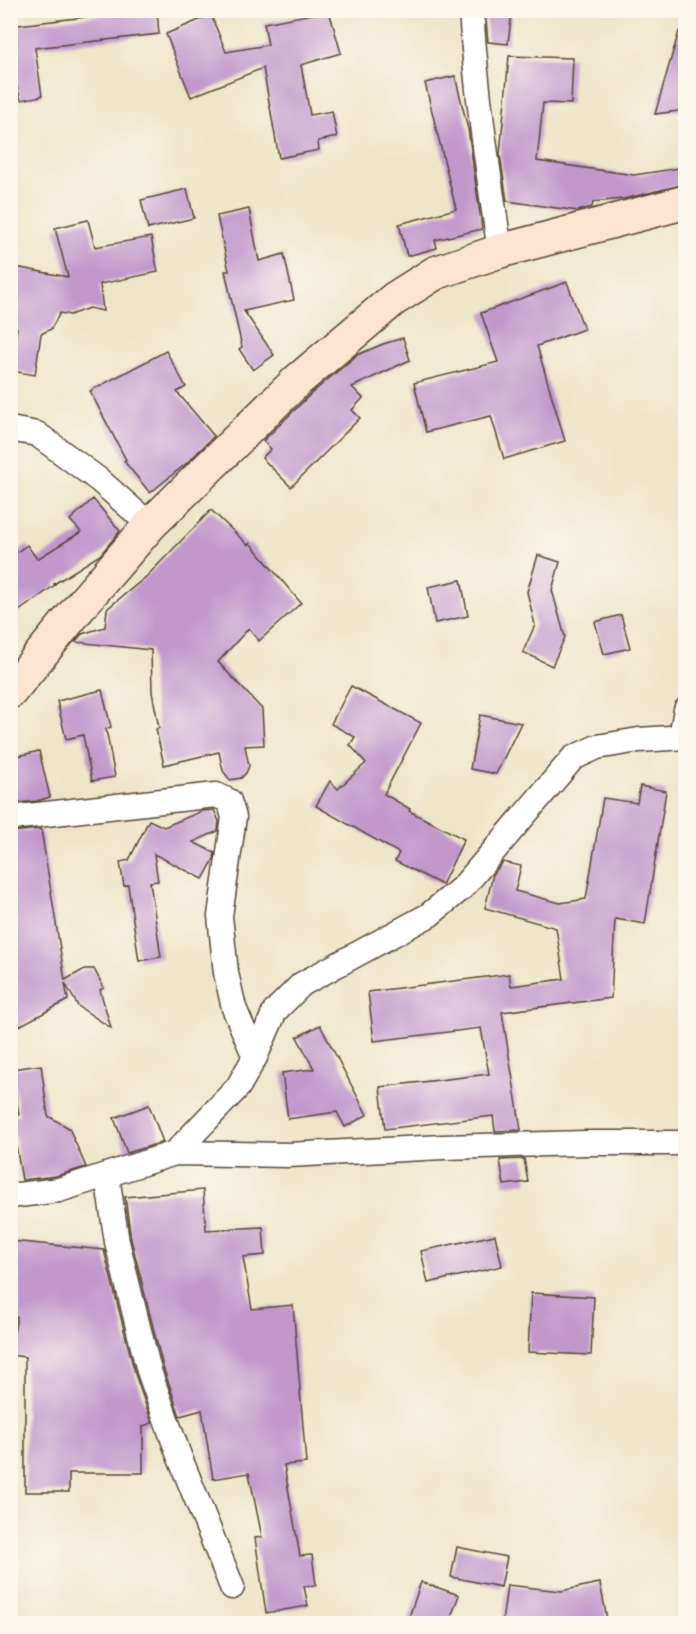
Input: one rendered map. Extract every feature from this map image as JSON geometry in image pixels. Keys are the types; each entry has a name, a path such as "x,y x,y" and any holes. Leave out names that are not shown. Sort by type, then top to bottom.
{"street":[{"path":"471,10 483,138 500,251"},
{"path":"10,692 150,525 297,381 394,299 435,273 500,251 686,202"},
{"path":"10,429 37,434 99,480 150,525"},
{"path":"176,1153 238,1087 255,1057 274,1011 302,984 429,915 463,887 573,758 597,747 639,740 683,737 686,710"},
{"path":"10,818 216,795 228,801 234,817 220,916 224,961 234,1008 255,1057"},
{"path":"10,1196 59,1190 176,1153 288,1155 455,1146 686,1143"},
{"path":"107,1176 117,1242 149,1371 178,1453 232,1587"}],"building":[{"path":"157,10 159,34 35,48 42,96 21,100 17,87 10,89 10,26"},
{"path":"485,10 512,10 508,44 488,42"},
{"path":"329,11 341,53 301,65 310,115 332,111 337,137 318,141 319,150 279,158 263,68 191,97 166,34 211,15 226,52 268,45 264,23"},
{"path":"679,31 686,32 686,110 655,114"},
{"path":"509,56 573,58 571,104 543,103 537,161 634,175 686,167 686,184 623,199 593,202 592,207 578,211 507,201 500,154"},
{"path":"455,76 468,129 482,229 435,240 437,248 407,256 399,224 456,209 425,83"},
{"path":"187,189 194,218 148,229 141,200"},
{"path":"249,209 259,261 284,254 294,300 244,311 274,355 253,370 239,349 242,347 225,271 229,271 217,216"},
{"path":"88,220 95,247 151,237 158,272 100,284 103,311 89,308 70,315 60,313 51,329 41,334 35,375 11,371 17,328 10,327 10,266 68,277 55,228"},
{"path":"567,282 584,329 537,346 565,441 504,459 491,416 426,432 414,383 498,362 481,313"},
{"path":"403,338 410,360 352,387 363,398 352,410 360,418 291,487 262,458 271,449 263,441 312,393 357,355"},
{"path":"166,351 186,387 177,392 214,436 188,462 150,493 124,461 126,460 90,391"},
{"path":"93,499 120,531 100,555 54,584 19,611 10,598 10,557 27,545 37,559 81,532 70,520"},
{"path":"211,510 248,545 250,543 301,603 259,641 249,628 218,662 262,709 264,745 245,746 249,766 246,773 241,778 230,780 223,771 219,752 164,765 156,729 159,728 152,692 151,650 75,642 82,634 105,627 107,609 147,576"},
{"path":"538,555 560,562 552,590 565,637 552,666 523,652 535,625 527,592"},
{"path":"461,580 468,616 435,623 428,587"},
{"path":"621,615 630,648 604,654 595,622"},
{"path":"351,686 421,723 384,794 410,809 409,811 464,839 442,885 395,861 399,853 316,806 330,781 338,789 366,763 350,745 355,737 331,724"},
{"path":"102,690 111,727 106,729 115,777 92,781 83,735 66,739 57,701"},
{"path":"480,715 521,723 496,774 470,769"},
{"path":"39,751 50,797 10,804 10,758"},
{"path":"640,786 666,791 645,924 615,919 611,998 502,1012 521,1130 495,1131 493,1116 385,1129 380,1087 489,1074 481,1028 374,1041 368,992 509,974 511,986 564,979 556,928 485,908 493,874 503,862 521,866 515,891 560,903 586,899 603,798 637,803"},
{"path":"214,810 219,821 218,831 193,842 215,853 203,879 154,854 158,881 150,882 161,957 139,961 128,885 124,886 120,862 129,860 149,820 164,827 202,811"},
{"path":"41,829 65,980 85,969 94,969 104,988 100,990 111,1028 78,1006 65,983 68,1000 10,1031 10,832"},
{"path":"320,1025 367,1115 345,1127 337,1112 288,1119 282,1073 314,1069 297,1037"},
{"path":"41,1065 48,1116 69,1128 86,1167 56,1176 22,1180 11,1116 19,1115 12,1069"},
{"path":"149,1105 163,1142 127,1153 114,1118"},
{"path":"524,1159 528,1182 504,1185 500,1160"},
{"path":"203,1190 206,1230 263,1227 265,1255 243,1257 252,1309 293,1305 306,1463 284,1465 300,1556 312,1555 316,1585 304,1586 308,1606 266,1613 255,1538 262,1537 249,1473 213,1479 202,1410 180,1416 163,1367 131,1239 125,1197"},
{"path":"495,1235 502,1266 428,1283 421,1251"},
{"path":"10,1241 104,1250 135,1374 152,1423 143,1426 143,1473 69,1473 69,1492 25,1492 25,1357 10,1355 17,1317 10,1316"},
{"path":"531,1293 594,1297 591,1355 528,1352"},
{"path":"457,1547 507,1557 501,1587 451,1577"},
{"path":"421,1582 459,1595 449,1623 407,1623"},
{"path":"600,1583 607,1619 583,1623 502,1623 507,1585 561,1591"}]}
